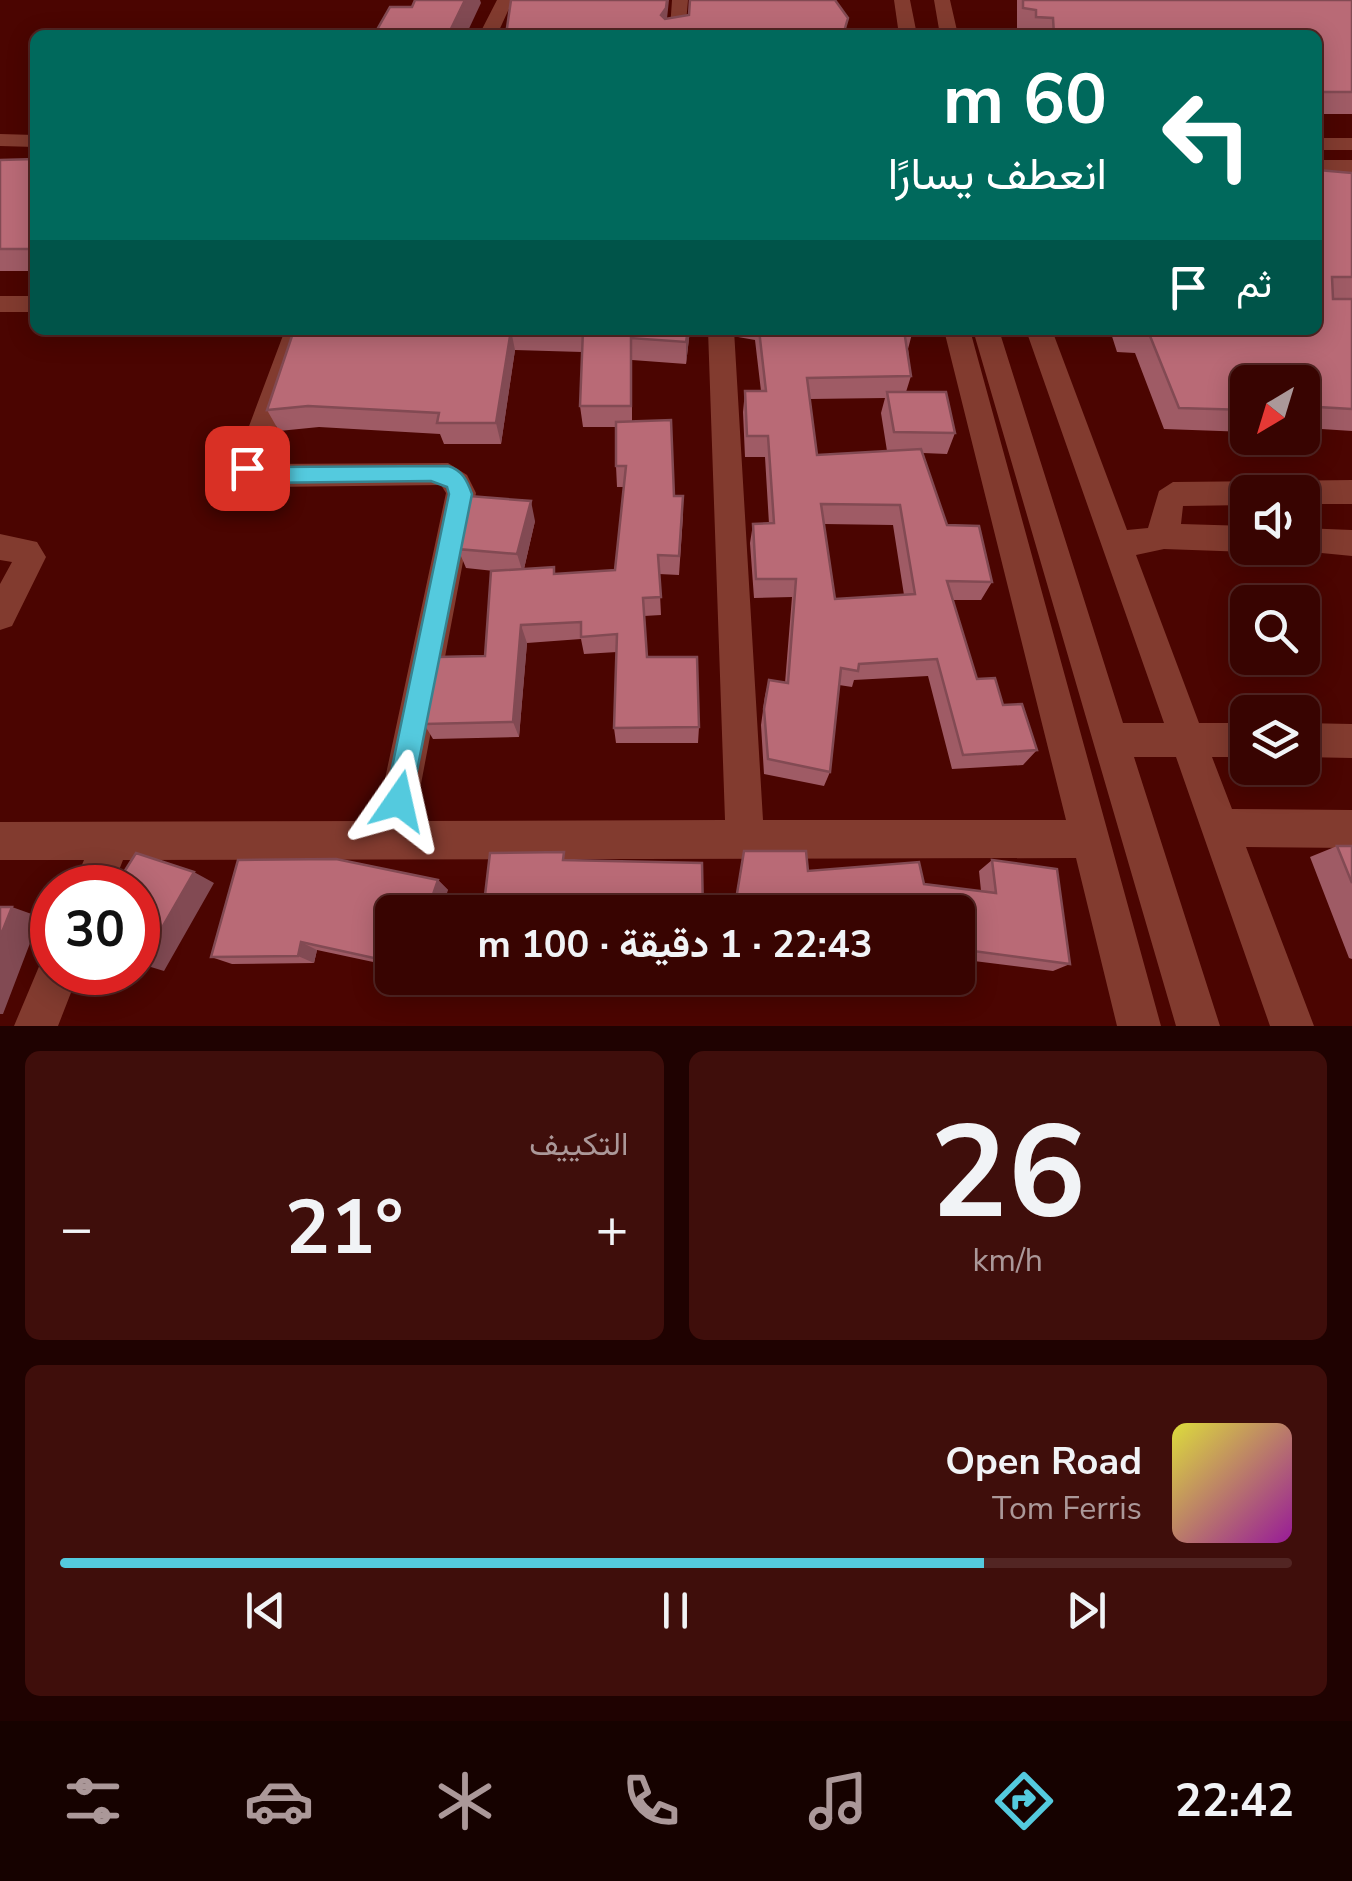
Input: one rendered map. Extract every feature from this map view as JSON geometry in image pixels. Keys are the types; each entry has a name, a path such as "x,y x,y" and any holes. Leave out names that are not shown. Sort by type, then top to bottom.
{"street":[{"path":"491,30 506,0"},
{"path":"678,30 680,0"},
{"path":"902,0 907,30"},
{"path":"942,0 948,30"},
{"path":"0,140 30,140"},
{"path":"1322,144 1352,144"},
{"path":"0,162 30,162"},
{"path":"1322,166 1352,166"},
{"path":"0,304 30,304"},
{"path":"296,335 247,468 254,474 269,476 448,474 457,482 460,494 391,840"},
{"path":"722,335 745,838"},
{"path":"958,335 1138,1026"},
{"path":"988,335 1198,1026"},
{"path":"1041,335 1292,1026"},
{"path":"1118,542 1152,541 1163,536 1168,530 1169,499 1174,494 1352,492"},
{"path":"1163,536 1230,538"},
{"path":"1320,542 1352,543"},
{"path":"0,547 26,550 30,557 0,616"},
{"path":"1113,740 1230,740"},
{"path":"1320,740 1352,741"},
{"path":"1220,828 1352,828"},
{"path":"0,841 1090,839"},
{"path":"101,865 111,841"},
{"path":"36,1026 49,995"}],"building":[{"path":"415,0 465,0 450,30 377,30 390,7 412,7"},
{"path":"511,0 667,0 661,15 665,19 689,15 690,0 835,0 848,18 844,30 507,30"},
{"path":"1023,0 1352,0 1352,92 1322,92 1322,30 1054,30 1053,18 1036,17 1036,10 1023,8"},
{"path":"30,159 30,249 0,249 0,160"},
{"path":"1322,170 1352,173 1352,277 1332,277 1333,299 1352,299 1352,409 1320,407 1320,365 1230,365 1230,409 1179,408 1150,335 1322,335"},
{"path":"292,335 510,335 496,423 437,423 439,413 308,406 267,410"},
{"path":"583,335 687,335 686,342 631,338 631,406 580,406"},
{"path":"760,335 905,335 911,376 807,378 817,455 921,449 947,525 979,526 992,582 947,581 977,679 995,678 1003,705 1022,704 1037,750 963,755 937,659 859,664 858,671 841,668 830,772 768,759 764,709 769,680 788,683 796,579 756,579 753,524 774,523 768,436 747,436 745,391 766,391","holes":["821,504 900,505 915,594 835,599"]},
{"path":"887,392 946,392 955,433 894,432"},
{"path":"671,420 674,496 683,496 679,556 658,555 661,597 643,598 647,657 697,657 699,727 614,728 617,634 581,637 581,622 521,625 513,722 424,724 437,657 485,656 491,571 554,567 554,574 615,570 626,466 616,466 616,422"},
{"path":"469,496 531,501 517,554 458,549"},
{"path":"1337,846 1352,846 1352,883"},
{"path":"744,851 806,851 808,871 919,862 924,884 996,893 992,860 1057,869 1070,964 975,951 975,895 737,895"},
{"path":"564,852 563,860 702,863 703,895 485,895 490,853"},
{"path":"136,853 194,872 160,931 160,865 128,865"},
{"path":"336,859 438,880 433,895 375,895 375,958 301,942 298,956 211,957 238,860"},
{"path":"0,907 12,907 0,937"}],"route":[{"path":"247,468 254,474 269,476 448,474 457,482 460,494 399,801"}]}
